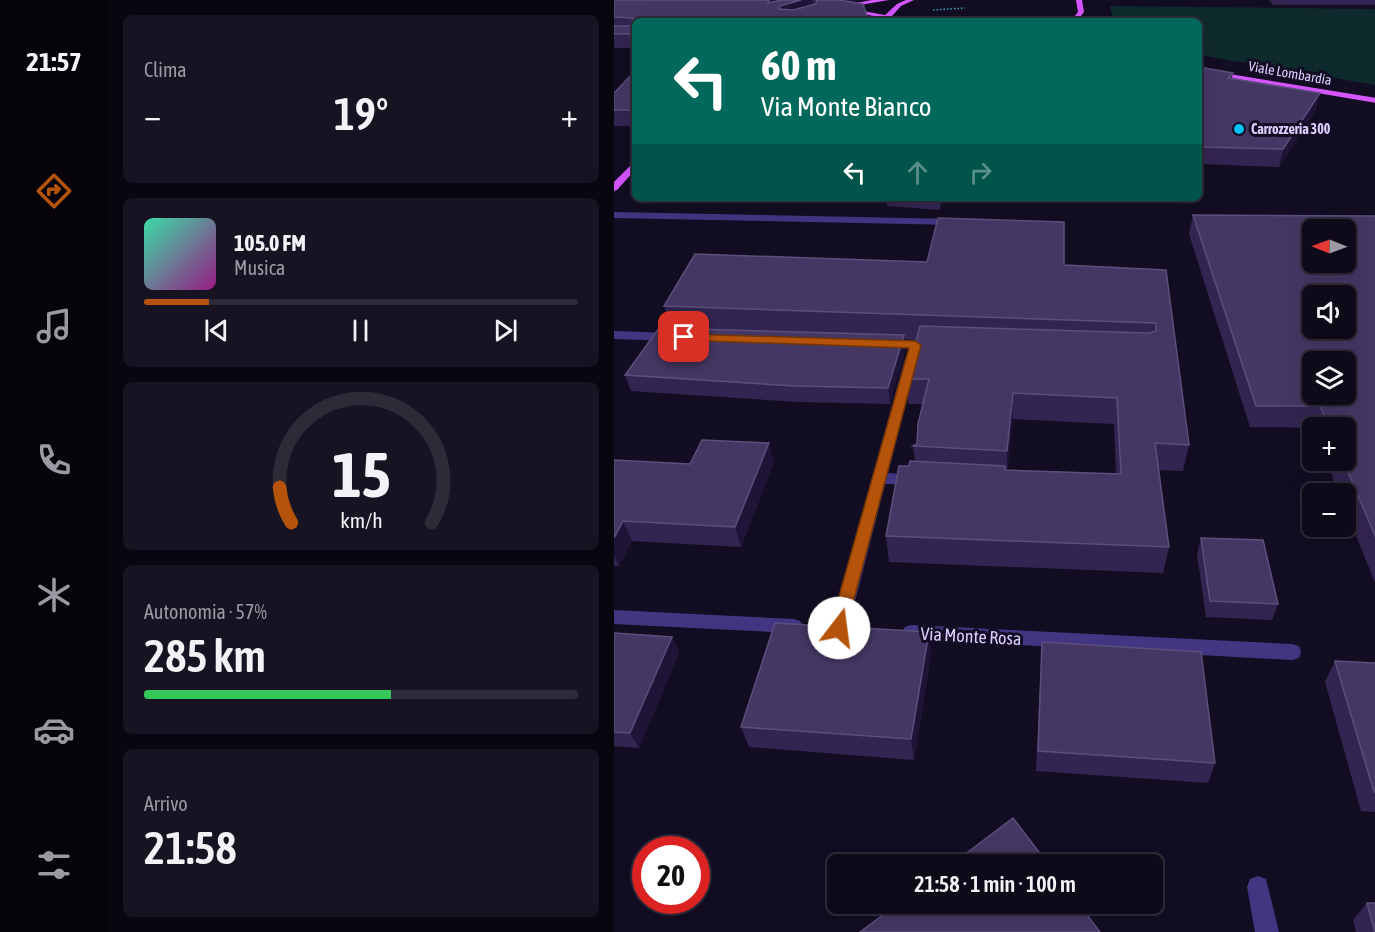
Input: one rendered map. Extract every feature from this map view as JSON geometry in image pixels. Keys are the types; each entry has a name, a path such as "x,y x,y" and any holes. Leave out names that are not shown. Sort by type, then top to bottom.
{"main road":[{"path":"886,0 839,9 892,18"},
{"path":"887,17 899,5 911,0"},
{"path":"1079,0 1083,18"},
{"path":"1076,18 1081,12"},
{"name":"Viale Lombardia","path":"1202,72 1376,101"},
{"path":"614,188 632,167"}],"street":[{"path":"614,214 972,222"},
{"path":"614,335 684,337"},
{"path":"869,343 950,346"},
{"path":"827,628 879,478 915,345"},
{"path":"879,478 937,482"},
{"path":"614,617 863,630"},
{"name":"Via Monte Rosa","path":"898,632 1292,652"},
{"path":"1258,887 1267,932"}],"green space":[{"path":"1110,6 1375,9 1375,85 1202,56 1202,18 1112,18"}],"building":[{"path":"614,0 769,0 768,3 801,0 780,6 779,9 793,10 816,4 816,0 839,0 863,4 867,16 863,18 614,17"},
{"path":"632,22 632,34 614,34 614,26 631,26"},
{"path":"1202,68 1233,73 1228,78 1320,93 1283,149 1202,147"},
{"path":"632,74 632,110 614,110 614,93"},
{"path":"1193,215 1376,216 1376,538 1356,491 1356,483 1353,483 1348,471 1356,471 1356,417 1324,417 1320,406 1256,406"},
{"path":"938,218 1064,222 1064,265 1166,270 1189,445 1155,443 1169,547 886,536 899,466 909,466 910,461 1005,466 1005,470 1121,474 1117,398 1013,393 1007,451 913,446 917,444 918,424 929,379 906,379 920,326 1149,333 1156,331 1156,323 664,306 695,254 927,262"},
{"path":"659,328 904,335 888,388 794,386 625,375"},
{"path":"702,440 769,443 735,527 623,521 614,538 614,460 690,464"},
{"path":"1201,538 1263,540 1278,604 1210,601"},
{"path":"775,623 929,632 911,739 741,727"},
{"path":"614,633 672,637 630,733 614,732"},
{"path":"1042,642 1201,652 1215,763 1038,751"},
{"path":"1335,661 1376,663 1376,792 1374,792"},
{"path":"1013,818 1040,854 965,854"},
{"path":"1367,903 1376,903 1376,932 1375,932"},
{"path":"884,914 1086,914 1100,932 860,932"}],"place":[{"name":"Carrozzeria 300","path":"1239,129"}],"route":[{"path":"684,337 915,345 839,628"}]}
